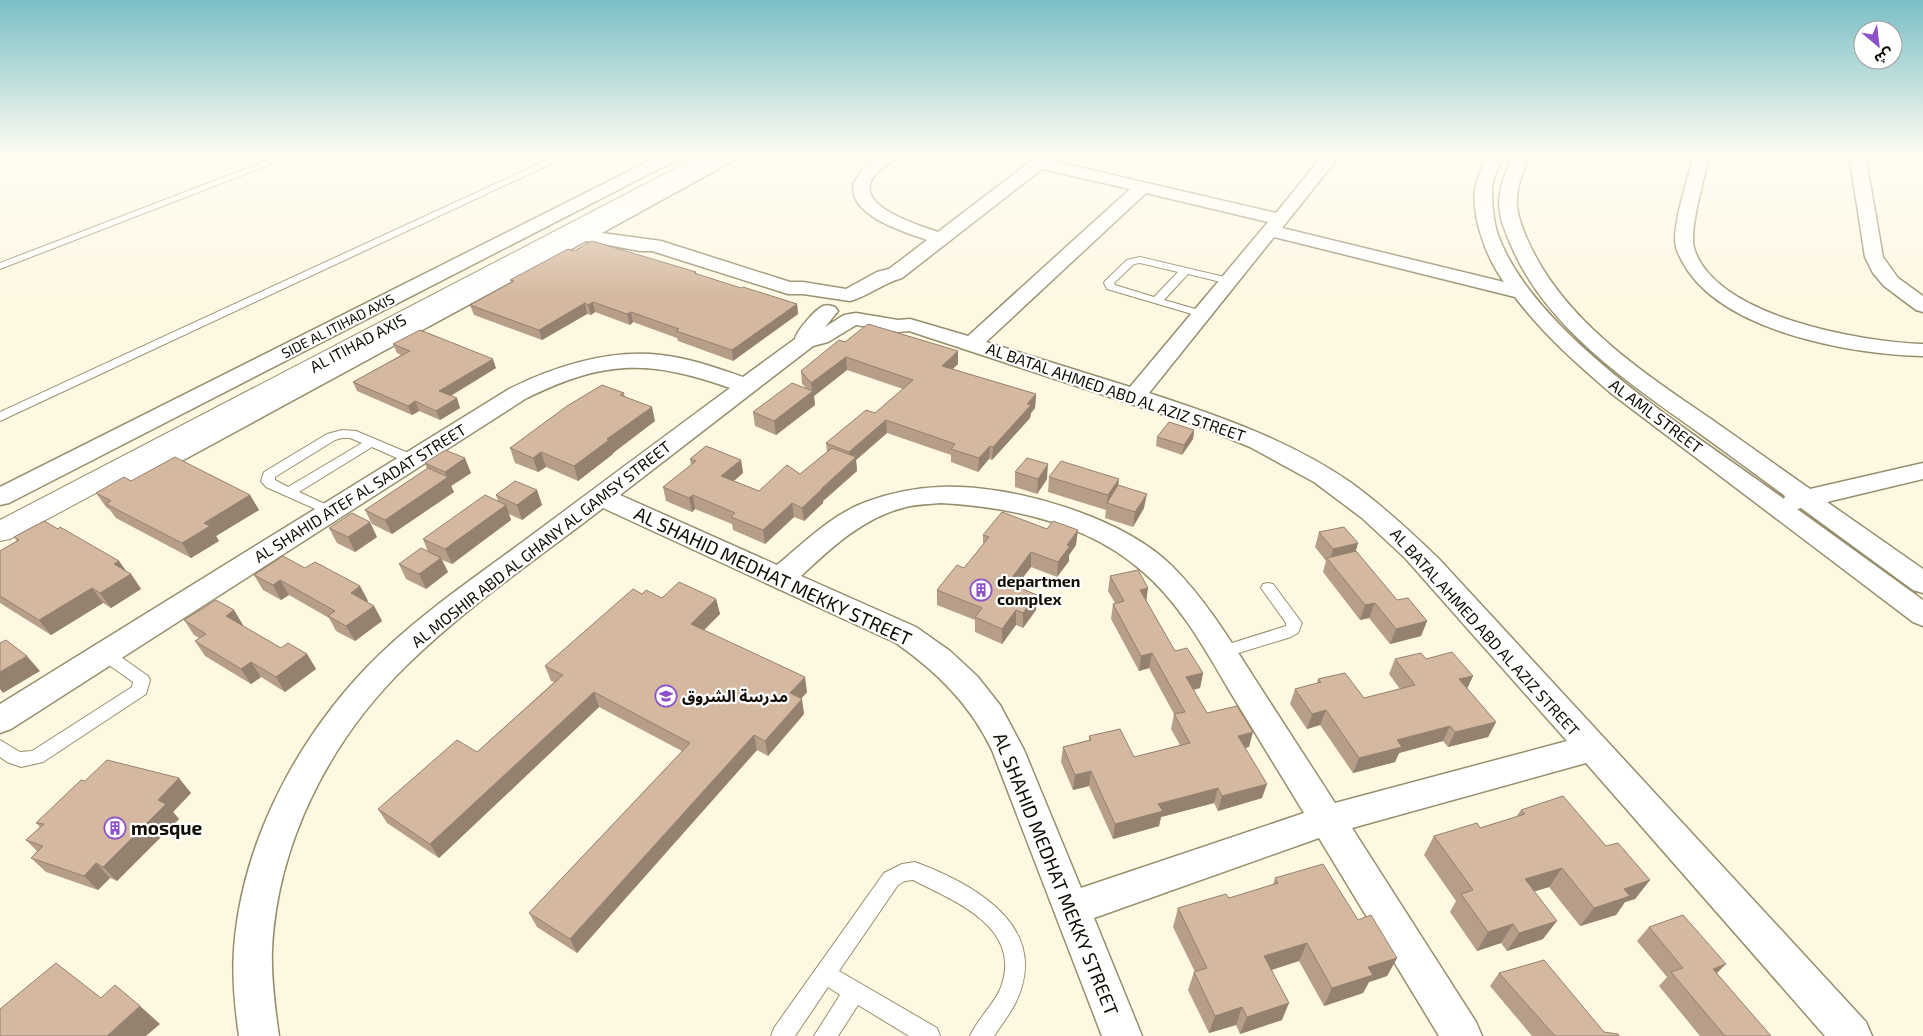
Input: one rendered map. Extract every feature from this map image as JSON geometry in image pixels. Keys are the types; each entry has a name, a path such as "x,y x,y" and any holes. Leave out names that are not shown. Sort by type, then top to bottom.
{"street":[{"name":"SIDE AL ITIHAD AXIS","path":"0,498 581,202"},
{"name":"AL ITIHAD AXIS","path":"600,215 620,202"},
{"name":"AL ITIHAD AXIS","path":"0,532 624,202"},
{"path":"600,215 628,202"},
{"path":"866,202 887,218 941,239"},
{"path":"569,231 640,245 654,245 788,288 803,288 849,295 884,276 895,274 989,202"},
{"path":"972,344 1125,202"},
{"path":"1196,202 1521,292"},
{"path":"1135,396 1294,202"},
{"name":"AL AML STREET","path":"1484,202 1485,218 1497,252 1521,292 1552,328 1595,369 1923,615"},
{"name":"AL AML STREET","path":"1509,202 1509,212 1520,247 1546,288 1578,324 1622,364 1923,583"},
{"path":"1692,202 1684,239 1687,253 1695,268 1714,288 1747,309 1816,335 1869,346 1923,350"},
{"path":"1865,202 1874,257 1883,273 1891,282 1923,306"},
{"path":"600,215 651,240 654,245"},
{"name":"AL ITIHAD AXIS","path":"0,511 569,231"},
{"path":"876,302 895,281 895,274"},
{"path":"788,288 792,295 828,310"},
{"name":"AL BATAL AHMED ABD AL AZIZ STREET","path":"849,295 862,295 906,319 910,325"},
{"name":"AL MOSHIR ABD AL GHANY AL GAMSY STREET","path":"806,341 806,334 828,310 832,300 849,295"},
{"name":"AL MOSHIR ABD AL GHANY AL GAMSY STREET","path":"259,1036 254,1001 253,949 260,898 273,850 291,804 314,761 346,714 370,685 401,652 436,621 600,496 806,341 821,338 854,319 874,312 877,306 876,302"},
{"name":"AL BATAL AHMED ABD AL AZIZ STREET","path":"828,310 834,316 898,326 910,325 1135,396 1240,432 1274,448 1341,488 1372,511 1429,566 1852,1036"},
{"name":"AL SHAHID ATEF AL SADAT STREET","path":"0,720 538,383 586,367 637,361 683,365 746,386"},
{"path":"1776,506 1923,471"},
{"path":"780,578 845,524 876,507 913,497 936,495 968,496 1008,502 1070,519 1106,535 1149,562 1166,577 1185,599 1222,652 1462,1036"},
{"name":"AL SHAHID MEDHAT MEKKY STREET","path":"600,496 906,635 950,666 969,685 998,727 1122,1036"},
{"path":"1072,908 1328,820 1591,748"}],"lane":[{"path":"0,266 167,202"},
{"path":"0,417 464,202"},
{"path":"1202,314 1116,290 1111,287 1110,283 1131,262 1136,260 1144,260 1229,281"},
{"path":"1157,301 1186,270"},
{"path":"330,512 268,481 268,478 273,471 337,435 352,434 413,460"},
{"path":"289,492 372,442"},
{"path":"1222,652 1286,633 1293,629 1294,623 1268,588"},
{"path":"0,747 15,759 29,760 46,754 135,695 140,690 142,680 105,654"},
{"path":"782,1036 891,879 902,872 915,871 986,908 999,921 1008,937 1013,954 1014,972 1010,991 981,1036"},
{"path":"825,974 929,1036"},
{"path":"825,1036 855,991"}],"building":[{"path":"592,241 797,304 732,350 676,331 679,329 631,312 627,314 593,302 588,305 585,303 539,330 470,305 514,281 510,280 568,249 574,251"},
{"path":"868,324 958,351 942,366 1036,394 1027,404 1031,405 993,447 990,446 979,458 951,449 955,444 886,420 849,452 826,443 866,410 875,413 913,380 846,357 811,383 801,371 839,340 845,342"},
{"path":"420,330 493,359 439,391 457,398 436,411 415,401 408,406 353,382 410,351 393,344"},
{"path":"792,383 813,391 774,421 753,412"},
{"path":"602,385 624,393 620,395 652,407 607,439 609,440 574,466 541,452 533,458 510,448 567,406"},
{"path":"1169,422 1194,430 1184,445 1157,437"},
{"path":"706,446 741,460 721,476 759,491 787,465 800,474 832,448 856,457 802,508 792,503 763,530 731,517 735,513 693,495 689,498 663,487 696,461 690,459"},
{"path":"445,450 465,458 445,472 425,463"},
{"path":"175,457 250,495 204,523 210,526 182,543 106,504 111,501 96,493 124,477 131,481"},
{"path":"1027,458 1048,464 1038,479 1015,472"},
{"path":"1061,461 1119,479 1108,495 1049,477"},
{"path":"428,468 448,477 385,520 365,510"},
{"path":"515,481 537,490 517,505 496,495"},
{"path":"1118,485 1147,494 1135,512 1107,503"},
{"path":"485,495 506,505 445,549 423,539"},
{"name":"departmen complex","path":"1002,512 1047,529 1053,521 1078,530 1067,545 1070,546 1058,562 1031,552 1008,583 1037,595 1023,613 1016,610 1002,629 975,617 982,608 937,590 957,565 964,568 989,537 983,535"},
{"path":"352,513 370,522 348,537 329,528"},
{"path":"44,521 58,529 60,527 119,561 114,564 131,574 100,593 92,588 39,620 0,596 0,551 19,540 14,537"},
{"path":"1344,527 1358,543 1333,549 1319,532"},
{"path":"421,548 441,558 419,574 399,564"},
{"path":"1356,551 1397,600 1408,598 1427,621 1396,629 1375,603 1365,605 1327,558"},
{"path":"283,556 305,568 315,562 360,586 351,593 374,606 346,626 328,616 335,611 280,580 273,585 254,575"},
{"path":"1138,570 1148,588 1140,590 1175,651 1187,648 1203,673 1186,677 1207,713 1237,706 1253,732 1238,736 1267,784 1222,796 1218,788 1158,804 1163,811 1115,824 1091,771 1075,775 1063,747 1091,740 1089,736 1120,729 1134,757 1190,743 1174,714 1185,712 1152,653 1141,656 1113,604 1124,601 1110,576"},
{"path":"679,582 716,599 691,624 805,677 790,693 802,699 765,741 754,735 570,939 529,913 690,743 594,692 430,844 378,809 457,740 477,752 563,675 545,666 633,589 642,594 646,590 662,598"},
{"path":"216,600 234,610 226,616 281,648 288,643 307,654 276,677 251,662 241,669 195,641 206,634 184,620"},
{"path":"6,640 27,656 0,672 0,643"},
{"path":"1452,652 1473,676 1459,679 1496,722 1455,732 1450,726 1397,740 1402,747 1359,758 1326,710 1312,714 1295,689 1321,682 1318,679 1345,673 1364,698 1415,685 1395,659 1421,653 1426,659"},
{"name":"mosque","path":"107,760 179,778 158,800 166,804 103,867 96,863 84,876 31,858 43,846 26,840 44,824 36,823 81,780 85,781"},
{"path":"1563,796 1606,846 1618,843 1650,880 1624,889 1630,896 1594,908 1562,868 1525,879 1557,921 1519,933 1513,924 1488,932 1461,894 1473,890 1434,836 1477,823 1480,828 1525,814 1521,810"},
{"path":"1323,864 1358,920 1371,915 1397,958 1368,967 1373,975 1332,988 1307,943 1264,956 1289,1003 1247,1017 1242,1007 1215,1016 1194,972 1207,968 1178,908 1226,894 1229,898 1278,883 1275,878"},
{"path":"1683,915 1726,964 1713,969 1771,1036 1725,1036 1671,972 1683,968 1649,927"},
{"path":"1544,960 1604,1032 1618,1034 1619,1036 1555,1036 1499,973"},
{"path":"56,963 101,998 115,985 140,1006 107,1036 0,1036 0,1009"}],"place":[{"name":"departmen complex","path":"981,590"},
{"name":"مدرسة الشروق","path":"666,696"},
{"name":"mosque","path":"115,828"}]}
